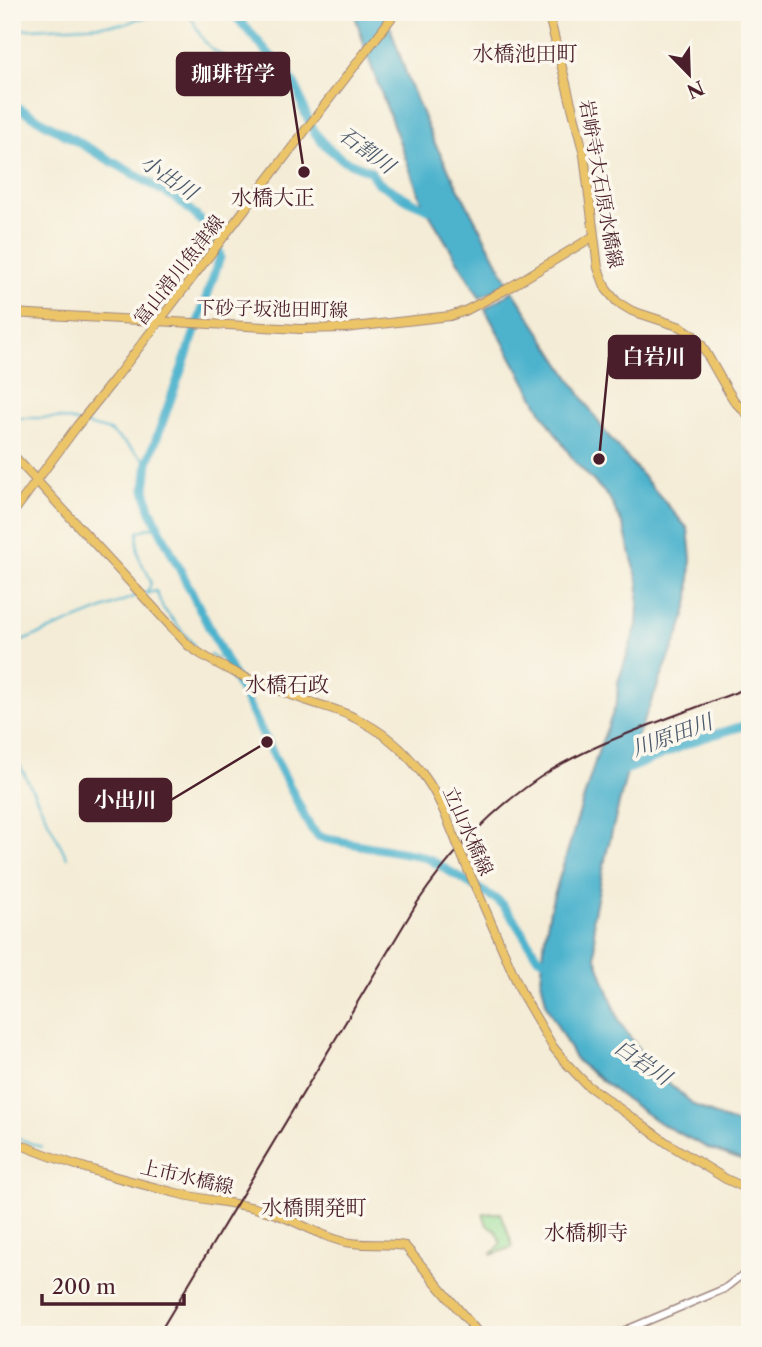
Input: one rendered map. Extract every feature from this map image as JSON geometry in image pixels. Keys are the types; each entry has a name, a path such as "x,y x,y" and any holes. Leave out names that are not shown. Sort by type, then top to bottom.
{"main road":[{"name":"富山滑川魚津線","path":"12,514 396,12"},
{"name":"岩峅寺大石原水橋線","path":"548,12 584,155 598,268 606,289 611,296 632,311 681,327 693,335 735,402 750,417"},
{"name":"下砂子坂池田町線","path":"12,313 321,329 450,316 468,310 594,236"},
{"name":"立山水橋線","path":"12,454 189,646 220,666 249,679 353,717 373,727 412,761 439,800 522,993 553,1047 587,1085 667,1143 726,1179 750,1190"},
{"name":"上市水橋線","path":"12,1141 64,1161 177,1194 266,1211 341,1241 405,1246 480,1335"}],"street":[{"path":"614,1335 724,1289 750,1272"},
{"path":"463,1335 473,1327"}],"green space":[{"path":"501,1213 513,1247 491,1255 501,1244 496,1231 487,1225 483,1214"}],"water":[{"path":"354,12 385,12 409,82 434,142 508,282 480,298 422,202"},
{"path":"513,291 605,432 688,529 691,558 689,600 682,626 637,737 627,772 593,918 596,958 620,1023 652,1068 694,1105 750,1128 750,1163 710,1149 661,1124 621,1096 576,1060 547,1007 541,980 551,905 598,752 617,702 618,682 637,625 639,585 624,528 609,497 575,462 544,416 485,309"}],"waterway":[{"path":"12,30 126,24 137,19 186,12"},
{"path":"189,12 203,39 213,50 234,61 291,79"},
{"name":"石割川","path":"232,12 291,79 315,133 327,147 343,160 370,171 377,182 436,212"},
{"name":"小出川","path":"12,104 177,199 204,224 215,240 220,257 148,462 145,489 159,528 310,827 318,836 326,839 429,859 499,901 537,956 551,963"},
{"path":"12,418 59,418 77,422"},
{"path":"83,424 110,431 148,462"},
{"path":"144,594 149,589 150,580 138,554 138,532 151,527 159,528"},
{"path":"145,594 156,591 163,608 194,645"},
{"path":"12,645 138,595"},
{"path":"210,655 223,657"},
{"name":"川原田川","path":"618,773 699,739 750,724"},
{"path":"12,750 67,858"},
{"path":"12,1136 41,1147"}],"railway":[{"path":"158,1335 417,903 461,846 495,812 533,782 565,762 616,738 750,687"}],"place":[{"name":"珈琲哲学","path":"304,172"},
{"name":"白岩川","path":"599,459"},
{"name":"小出川","path":"267,742"}],"district":[{"name":"水橋池田町","path":"525,53"},
{"name":"水橋大正","path":"273,197"},
{"name":"水橋石政","path":"287,684"},
{"name":"水橋開発町","path":"314,1207"},
{"name":"水橋柳寺","path":"586,1232"}]}
